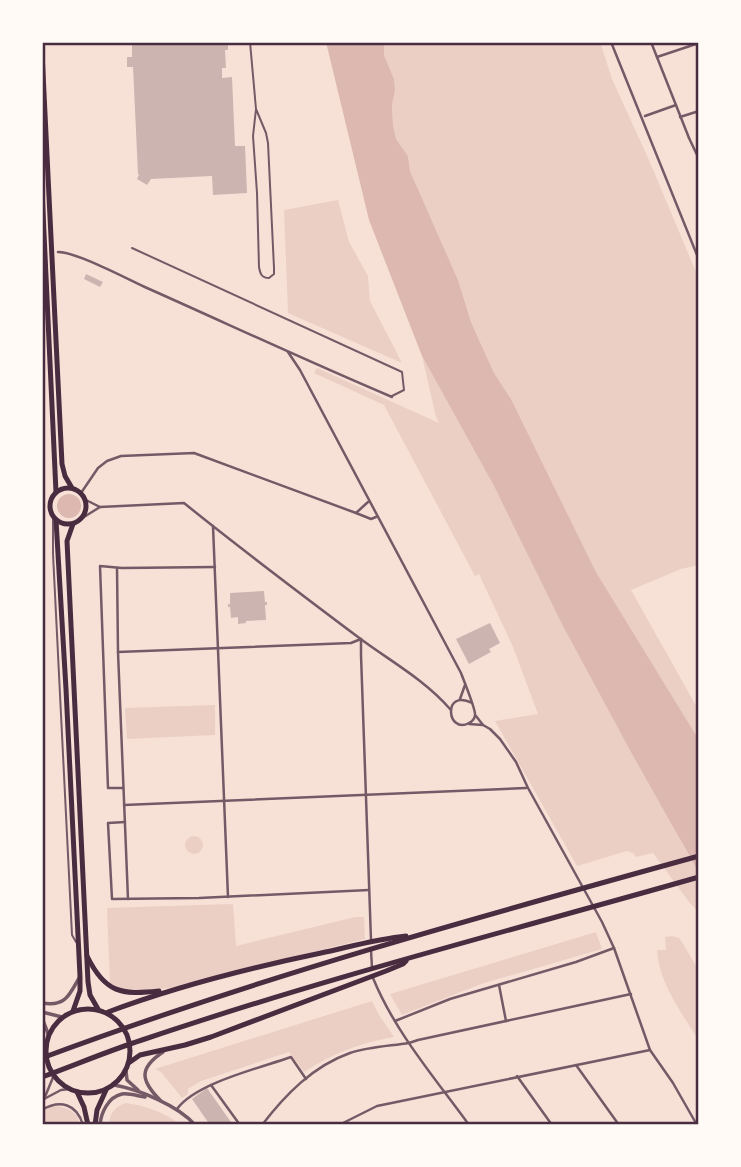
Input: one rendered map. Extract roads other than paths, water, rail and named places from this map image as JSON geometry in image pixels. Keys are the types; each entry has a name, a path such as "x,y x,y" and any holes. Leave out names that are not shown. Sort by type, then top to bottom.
{"highway":[{"path":"42,52 62,464 72,488"},
{"path":"42,190 56,492 50,503 55,519 66,689 80,976 80,991 73,1011"},
{"path":"55,519 65,525 73,524 84,517 87,508 81,493 72,488 56,492"},
{"path":"73,524 67,541 87,956 90,995 98,1009"},
{"path":"107,1012 169,990 284,961 416,935 699,856"},
{"path":"130,1062 140,1055 211,1037 408,958 699,877"},
{"path":"42,1058 134,1023 361,952 383,942"},
{"path":"87,956 94,972 116,990 140,993 169,990"},
{"path":"42,1077 140,1041 363,971 385,967"},
{"path":"98,1009 117,1019 125,1028 130,1039 130,1062 114,1085 106,1090 77,1092 64,1086 54,1075 48,1063 48,1035 62,1017 73,1011 98,1009"},
{"path":"97,1125 97,1110 106,1090"},
{"path":"77,1092 84,1107 85,1125"}],"street":[{"path":"611,42 699,260"},
{"path":"651,42 699,160"},
{"path":"657,57 699,43"},
{"path":"645,116 676,105"},
{"path":"680,117 699,111"},
{"path":"58,252 76,256 122,276 391,397"},
{"path":"288,352 461,673 476,710 474,719 468,724"},
{"path":"81,493 98,468 121,456 194,453 371,519 377,517"},
{"path":"86,500 100,507"},
{"path":"356,513 369,502"},
{"path":"84,517 100,507 184,503 440,697 450,709 451,717 456,723 483,725"},
{"path":"213,526 228,897"},
{"path":"123,788 108,788 100,566 215,567"},
{"path":"117,568 128,899"},
{"path":"118,652 351,643 362,639"},
{"path":"362,639 372,976 394,1022 469,1125"},
{"path":"460,700 465,685"},
{"path":"440,697 455,702"},
{"path":"450,709 460,700 472,703"},
{"path":"475,715 500,739 516,762 602,922 614,948 650,1050 698,1125"},
{"path":"124,805 528,788"},
{"path":"125,822 108,822 112,899 369,890"},
{"path":"394,1022 450,999 614,948"},
{"path":"42,1003 61,1003 80,976"},
{"path":"499,985 506,1021"},
{"path":"262,1125 279,1103 306,1079 332,1061 352,1053 631,994"},
{"path":"42,1012 62,1017"},
{"path":"42,1018 48,1035"},
{"path":"339,1125 377,1106 650,1050"},
{"path":"161,1102 145,1082 145,1071 150,1060 164,1051"},
{"path":"177,1109 181,1103 211,1084 291,1057 306,1079"},
{"path":"576,1066 620,1125"},
{"path":"126,1071 127,1080 142,1094"},
{"path":"42,1104 54,1075"},
{"path":"517,1076 552,1125"},
{"path":"211,1084 240,1125"},
{"path":"114,1085 123,1086 177,1109 187,1115 195,1125"},
{"path":"44,1099 61,1090 70,1089"},
{"path":"97,1125 114,1098 123,1094 154,1099"},
{"path":"42,1110 54,1104 69,1106 85,1125"}],"lane":[{"path":"250,42 256,109 253,136 259,267 260,274 267,278 271,277 274,271 268,143 256,109"},
{"path":"132,248 402,372 404,390 391,397"}]}
